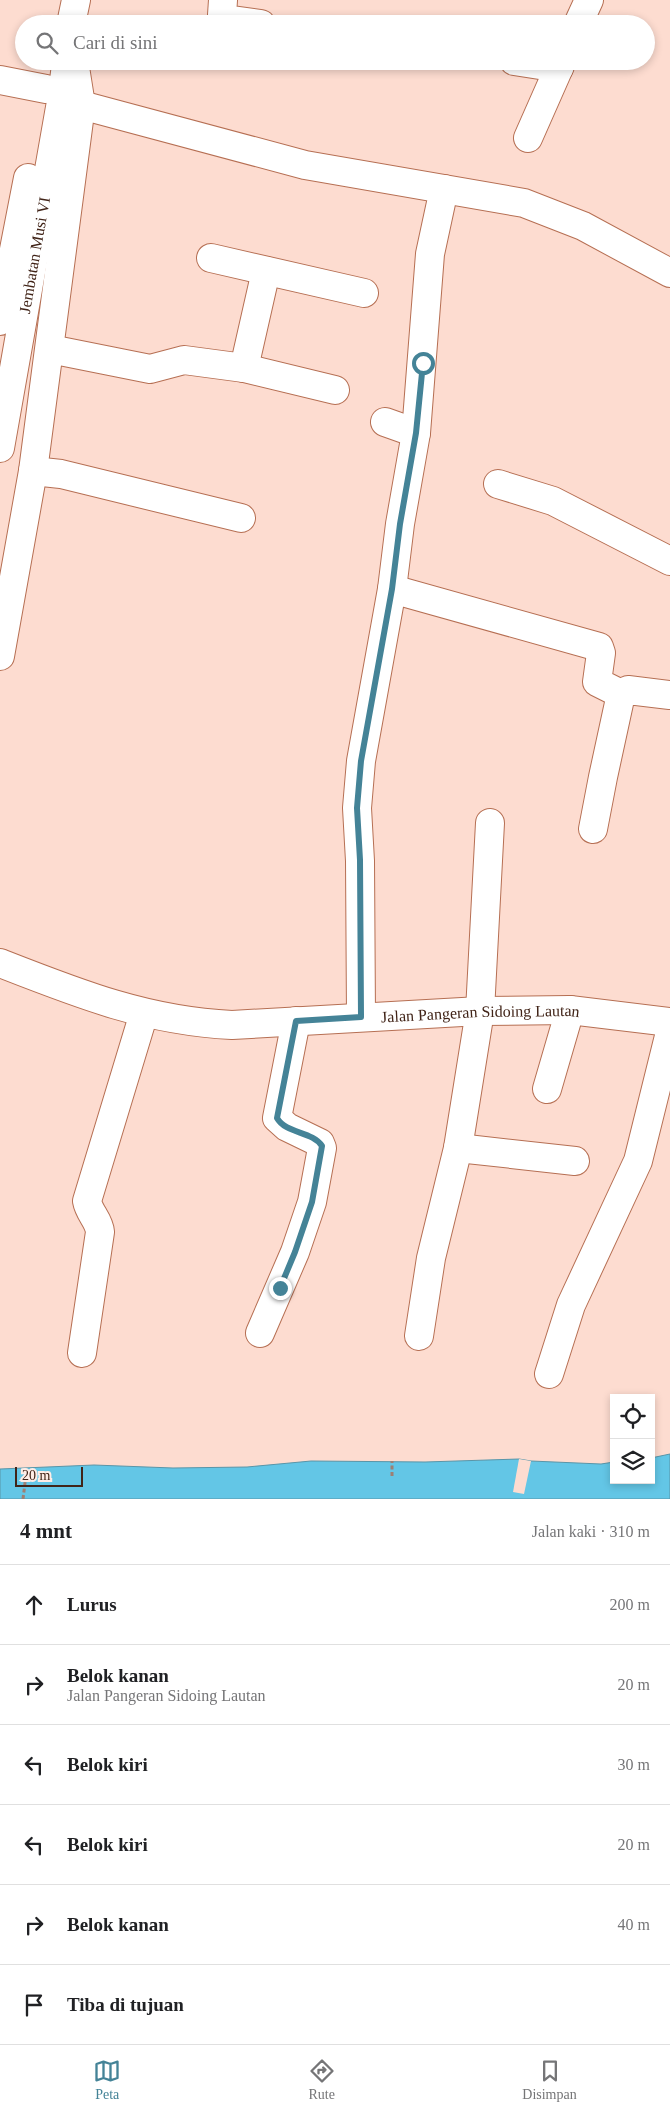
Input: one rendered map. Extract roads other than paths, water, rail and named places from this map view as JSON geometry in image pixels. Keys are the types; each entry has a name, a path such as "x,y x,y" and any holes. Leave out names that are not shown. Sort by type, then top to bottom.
{"street":[{"path":"73,15 76,0"},
{"path":"222,15 224,0"},
{"path":"582,15 588,0"},
{"path":"0,321 46,89 54,70"},
{"name":"Jembatan Musi VI","path":"0,448 65,70"},
{"path":"0,656 33,471 50,349 81,105 75,70"},
{"path":"528,138 558,70"},
{"path":"0,80 46,89"},
{"path":"81,105 305,165 524,203 583,226 670,273"},
{"path":"361,1017 360,860 357,808 361,761 392,589 400,524 416,433 430,254 444,189"},
{"path":"211,258 364,293"},
{"path":"244,368 266,271"},
{"path":"50,349 150,369 184,360 244,368 335,390"},
{"path":"385,422 416,433"},
{"path":"33,471 62,474 241,518"},
{"path":"498,484 553,501 670,560"},
{"path":"392,589 599,647 601,652 597,682 621,694"},
{"path":"594,829 621,694 628,690 670,695"},
{"path":"419,1336 431,1258 458,1148 480,1011 490,823"},
{"name":"Jalan Pangeran Sidoing Lautan","path":"0,963 95,999 144,1013 202,1024 232,1025 480,1011 570,1010 670,1022"},
{"path":"548,1089 570,1010"},
{"path":"82,1353 100,1232 97,1221 88,1208 87,1201 144,1013"},
{"path":"260,1333 295,1252 312,1202 322,1148 320,1143 287,1127 277,1118 296,1021"},
{"path":"549,1374 571,1305 638,1161 670,1032"},
{"path":"458,1148 575,1161"}],"water":[{"path":"670,1454 670,1499 0,1499 0,1469 94,1465 173,1468 247,1467 311,1461 425,1462 519,1459 601,1464 610,1463 610,1484 655,1484 655,1457"}]}
